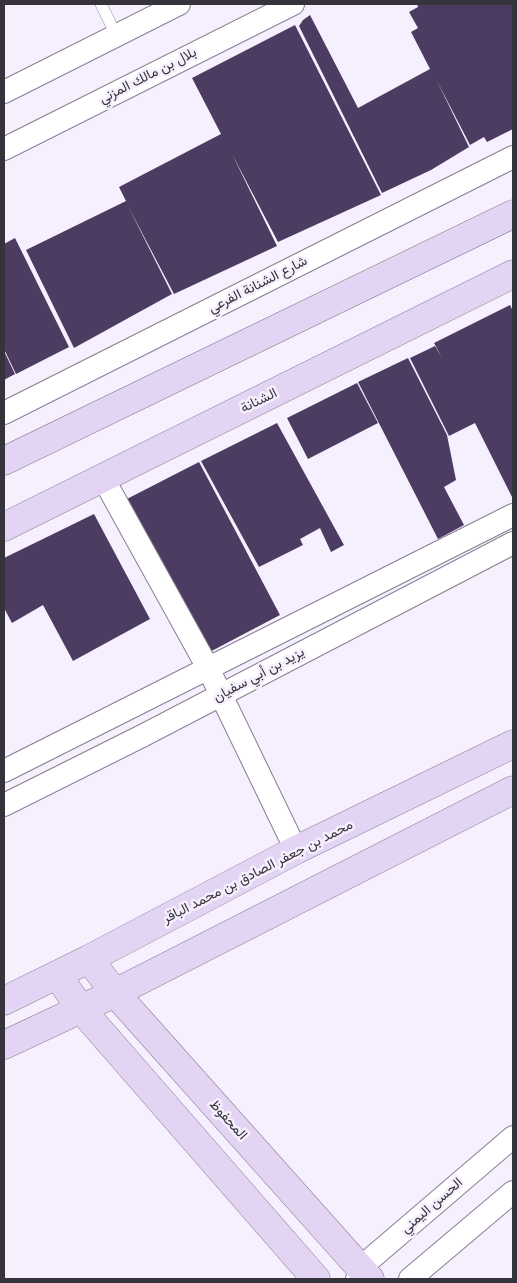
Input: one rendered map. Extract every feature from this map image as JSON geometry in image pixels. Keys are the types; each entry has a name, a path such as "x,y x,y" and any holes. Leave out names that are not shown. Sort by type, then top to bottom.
{"street":[{"path":"4,92 179,4"},
{"name":"بلال بن مالك المزني","path":"4,149 293,4"},
{"name":"شارع الشنانة الفرعي","path":"4,413 513,157"},
{"path":"4,461 513,214"},
{"name":"الشنانة","path":"4,527 513,274"},
{"path":"103,478 208,668 296,850"},
{"name":"يزيد بن أبي سفيان","path":"4,771 513,515"},
{"name":"يزيد بن أبي سفيان","path":"4,805 144,735 513,543"},
{"name":"محمد بن جعفر الصادق بن محمد الباقر","path":"4,1001 89,960 296,850 513,744"},
{"path":"4,1045 115,993 513,790"},
{"name":"المحفوظ","path":"89,960 115,993 362,1276"},
{"path":"57,975 81,1009 316,1279"},
{"name":"الحسن اليمني","path":"362,1276 513,1137"},
{"path":"410,1279 513,1192"}],"lane":[{"path":"101,4 116,35"}],"building":[{"path":"417,4 513,4 513,129 487,142 484,137 470,145 437,81 469,147 431,170 382,193 299,26 310,15 358,108 430,69 411,32 418,28 409,12 418,7"},
{"path":"295,25 381,195 278,242 232,154 277,246 174,294 128,206 172,294 74,348 26,250 126,201 119,187 221,134 192,78"},
{"path":"15,238 69,347 16,374 4,349 4,244"},
{"path":"510,305 513,311 513,499 475,423 449,436 410,358 435,346 442,358 434,343"},
{"path":"4,351 15,374 4,380"},
{"path":"408,358 447,435 456,480 444,487 464,525 438,539 358,382"},
{"path":"357,383 378,423 308,459 287,418"},
{"path":"277,423 344,545 331,552 320,528 300,539 303,545 259,567 201,461"},
{"path":"199,462 280,615 204,655 121,502"},
{"path":"94,514 150,619 73,661 43,605 12,623 4,608 4,558"}]}
